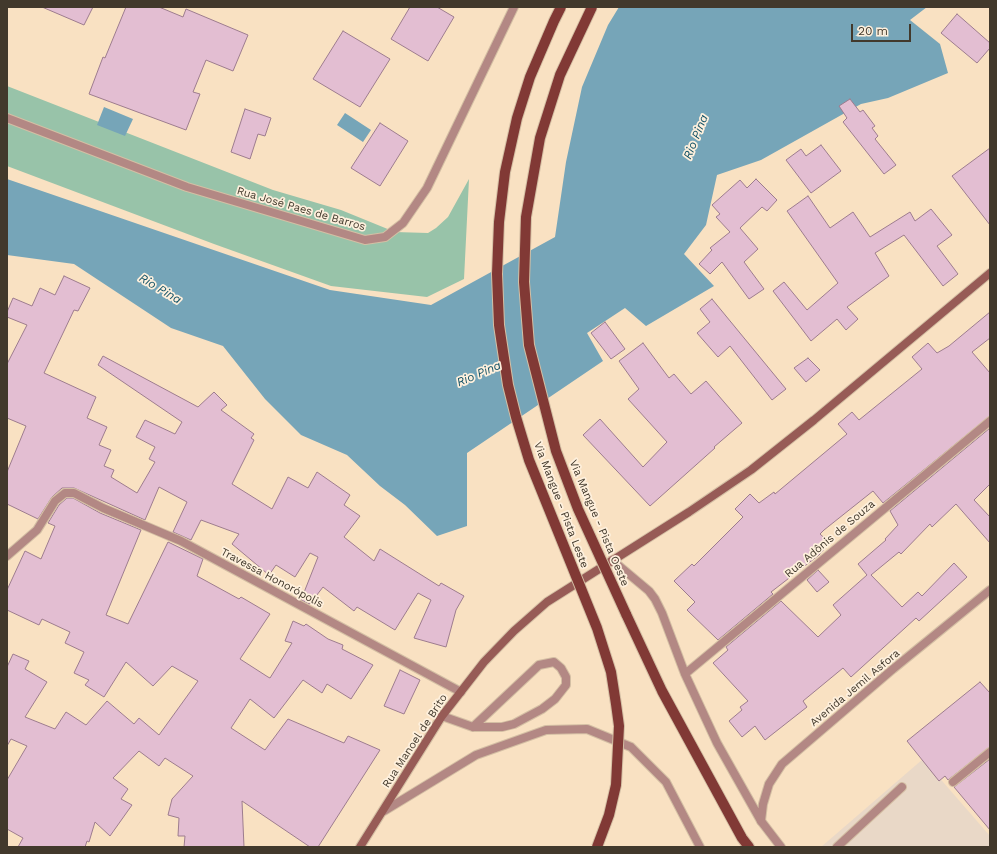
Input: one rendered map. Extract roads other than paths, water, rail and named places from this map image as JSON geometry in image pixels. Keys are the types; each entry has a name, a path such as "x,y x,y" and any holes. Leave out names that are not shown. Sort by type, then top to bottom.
{"main road":[{"name":"Via Mangue - Pista Leste","path":"562,7 554,21 530,77 517,118 505,172 499,222 498,288 500,325 508,385 520,431 529,460 597,628 611,672 619,726 616,785 609,815 597,847"},
{"name":"Via Mangue - Pista Oeste","path":"592,7 560,76 540,138 526,217 524,282 529,345 556,451 578,509 662,691 732,821 742,843 749,847"}],"street":[{"name":"Rua José Paes de Barros","path":"7,118 187,187 365,240 385,237 403,223 427,188 514,7"},
{"name":"Rua Manoel de Brito","path":"360,847 384,811 442,716 484,662 514,631 546,602 689,512 750,470 814,420 990,273"},
{"name":"Rua Adônis de Souza","path":"685,674 990,421"},
{"name":"Travessa Honorópolis","path":"7,556 37,530 55,501 68,492 74,493 103,508 181,541 461,692"},
{"path":"612,560 649,591 655,599 662,613 685,674 717,743 761,821 782,847"},
{"name":"Avenida Jemil Asfora","path":"761,821 763,804 769,784 782,764 893,669 990,590"},
{"path":"442,716 474,727 502,727 514,724 542,709 561,692 566,685 566,677 561,668 554,662 539,665 474,727"},
{"path":"384,811 476,755 546,730 587,729 631,747 666,782 700,847"},
{"path":"953,782 990,752"},
{"path":"837,847 902,787"}],"water":[{"name":"Rio Pina","path":"619,7 927,7 910,20 940,44 948,73 888,98 861,104 761,160 717,175 706,225 684,254 714,286 646,326 625,308 587,333 603,361 467,453 467,526 437,536 405,505 380,486 347,455 301,435 265,399 223,346 171,328 74,264 7,255 7,179 330,290 431,305 555,237 566,162 582,87 608,25"},
{"path":"104,107 133,119 125,136 97,125"},
{"path":"345,113 371,130 363,142 337,125"}]}
